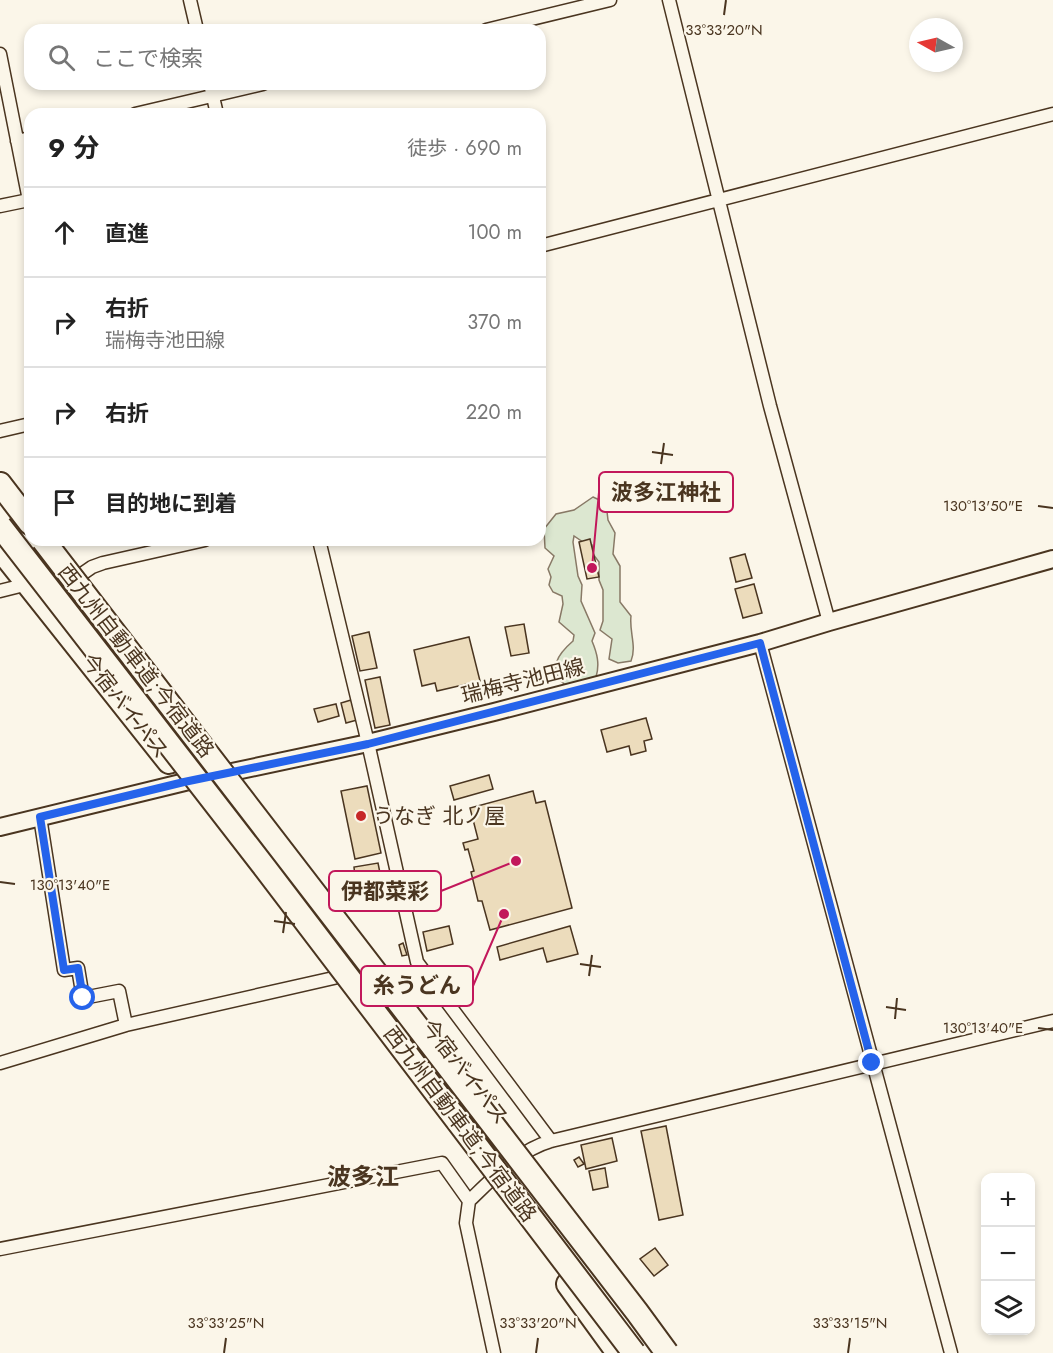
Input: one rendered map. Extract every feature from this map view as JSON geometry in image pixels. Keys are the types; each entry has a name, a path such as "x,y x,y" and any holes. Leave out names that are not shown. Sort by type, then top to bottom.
{"highway":[{"path":"0,472 24,503"},
{"path":"0,484 24,515"},
{"name":"西九州自動車道;今宿道路","path":"0,526 265,868 634,1353"},
{"name":"西九州自動車道;今宿道路","path":"48,546 638,1312 667,1353"},
{"name":"今宿バイパス","path":"57,546 527,1151 673,1353"},
{"name":"今宿バイパス","path":"0,549 184,782 270,886 466,1148 492,1179 618,1353"}],"main road":[{"name":"瑞梅寺池田線","path":"0,827 232,771 368,744 760,643 1053,559"}],"street":[{"path":"190,0 196,24"},
{"path":"511,24 610,0"},
{"path":"669,0 770,406 829,622"},
{"path":"0,54 24,179"},
{"path":"154,108 211,90 216,108"},
{"path":"546,244 1053,114"},
{"path":"17,141 24,139"},
{"path":"0,206 24,201"},
{"path":"0,431 24,425"},
{"path":"80,576 92,567 104,563 179,546"},
{"path":"320,546 417,962 551,1141"},
{"path":"0,591 28,584"},
{"path":"760,643 951,1353"},
{"path":"40,817 64,970 78,968 83,998 119,991 126,1025"},
{"path":"0,1063 126,1025 338,976"},
{"path":"494,1353 466,1223 469,1201 527,1151 539,1144 551,1141 1053,1021"},
{"path":"0,1249 442,1164 469,1201"}],"green space":[{"path":"593,497 606,503 608,520 615,533 613,554 620,566 620,602 631,616 633,655 631,661 618,663 609,659 612,639 600,630 603,621 603,590 599,580 599,562 593,554 592,545 574,536 578,576 582,585 581,601 595,633 592,641 597,654 598,668 596,677 565,685 556,667 559,656 573,641 574,635 559,622 563,604 562,596 553,592 549,585 551,577 548,569 554,556 545,546 546,526 556,514 574,510"}],"building":[{"path":"590,539 599,577 587,579 579,542"},
{"path":"745,554 752,578 736,582 730,558"},
{"path":"754,584 762,613 743,618 735,589"},
{"path":"524,624 529,653 511,656 505,627"},
{"path":"369,632 377,668 360,671 352,636"},
{"path":"469,637 480,681 437,691 435,683 422,686 414,650"},
{"path":"380,677 390,725 375,728 365,680"},
{"path":"351,700 357,720 346,723 341,703"},
{"path":"336,704 339,716 318,722 314,709"},
{"path":"646,718 652,739 644,741 646,751 631,755 629,746 607,752 601,730"},
{"path":"489,775 493,789 454,800 450,786"},
{"path":"367,786 381,853 355,859 341,791"},
{"path":"533,791 536,803 545,801 572,908 490,930 482,901 478,901 468,849 465,850 463,843 478,839 470,808"},
{"path":"378,863 380,873 355,877 354,867"},
{"path":"449,926 453,944 427,951 423,932"},
{"path":"570,926 578,954 547,962 543,948 500,960 497,947"},
{"path":"403,943 407,955 402,956 399,945"},
{"path":"666,1126 683,1215 659,1220 641,1131"},
{"path":"612,1138 617,1161 586,1169 581,1145"},
{"path":"579,1157 584,1164 578,1167 574,1160"},
{"path":"605,1168 608,1187 593,1190 589,1171"},
{"path":"655,1248 668,1265 654,1276 640,1259"}],"place":[{"name":"波多江神社","path":"592,568"},
{"name":"うなぎ 北ノ屋","path":"361,816"},
{"name":"伊都菜彩","path":"516,861"},
{"name":"糸うどん","path":"504,914"}],"district":[{"name":"波多江","path":"363,1176"}],"route":[{"path":"83,998 78,968 64,970 40,817 232,771 368,744 760,643 872,1063"}]}
